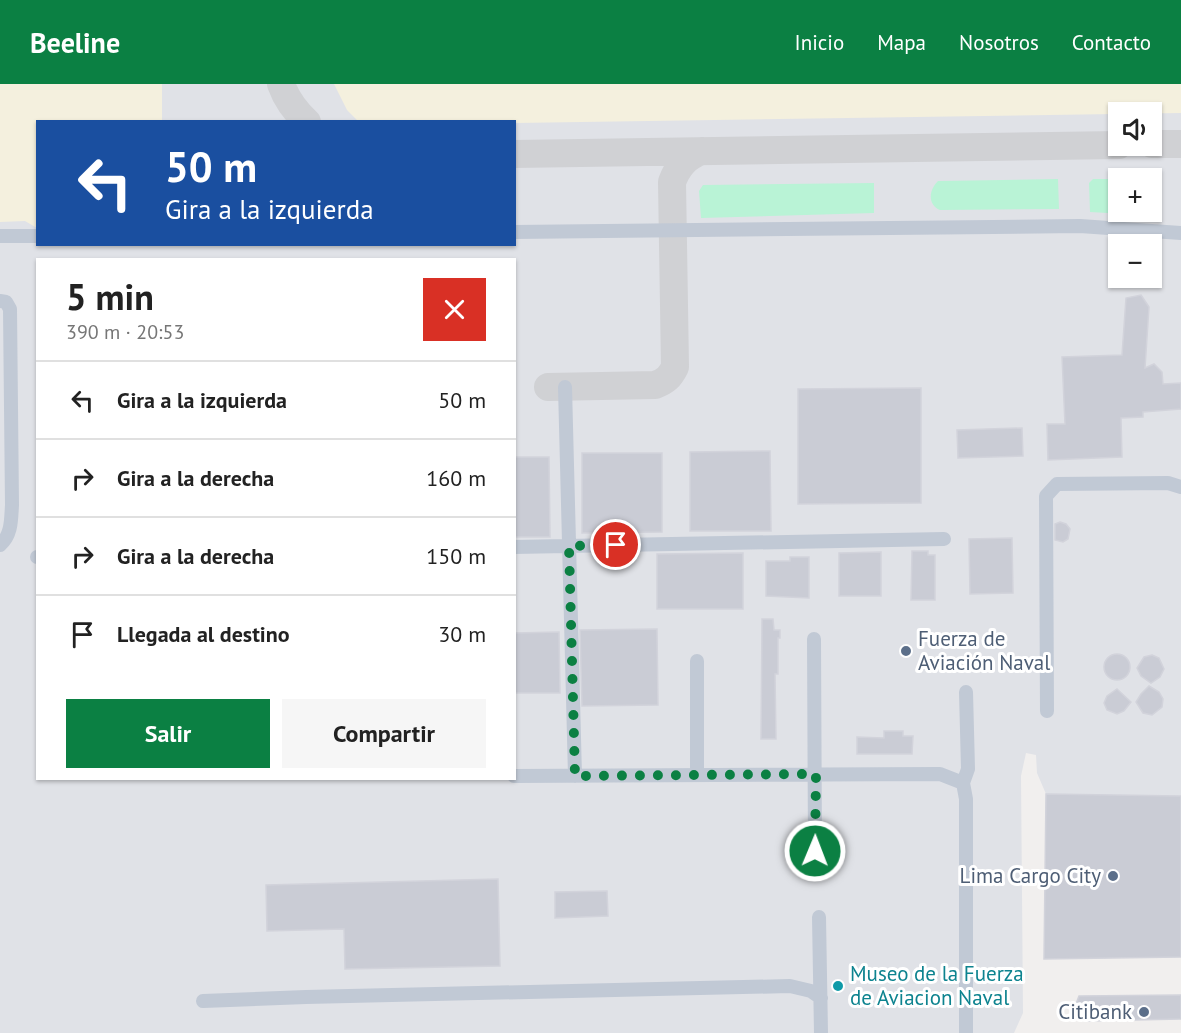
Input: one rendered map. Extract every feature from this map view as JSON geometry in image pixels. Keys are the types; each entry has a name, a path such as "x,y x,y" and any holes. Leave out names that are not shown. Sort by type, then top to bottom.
{"lane":[{"path":"516,232 1080,226 1181,232"},
{"path":"0,236 36,236"},
{"path":"0,301 9,305 5,319 5,465 6,505 10,529 0,545"},
{"path":"565,387 575,776"},
{"path":"1047,711 1046,496 1057,484 1168,483 1181,487"},
{"path":"516,547 944,539"},
{"path":"814,639 815,851"},
{"path":"697,775 698,661"},
{"path":"966,692 968,769 963,783 966,799 966,1033"},
{"path":"516,776 940,774 963,783"},
{"path":"819,917 821,1033"},
{"path":"203,1001 790,986 811,991 821,998"}],"shaded area":[{"path":"0,84 1181,84 1181,957 1044,959 1046,794 1037,773 1036,755 1026,753 1021,776 1023,1013 1014,1033 0,1033"}],"green space":[{"path":"1058,179 1059,209 940,210 931,201 931,193 938,181"},
{"path":"1093,179 1108,179 1108,213 1090,212 1089,183"},
{"path":"874,183 874,213 701,218 699,191 703,185"}],"sand":[{"path":"0,84 162,84 162,120 36,120 36,227 25,221 0,222"},
{"path":"334,84 1181,84 1181,113 1162,113 1162,102 1108,102 1108,114 516,123 516,120 357,120 347,110"}],"building":[{"path":"1141,295 1149,307 1145,368 1154,364 1162,372 1163,384 1181,383 1181,409 1143,412 1143,417 1121,418 1122,457 1048,460 1047,424 1065,424 1062,357 1122,355 1126,298"},
{"path":"921,388 921,503 798,504 798,389"},
{"path":"1022,428 1023,456 958,458 957,430"},
{"path":"770,451 771,531 690,531 690,452"},
{"path":"582,453 662,453 662,532 582,533"},
{"path":"516,457 549,457 550,537 516,537"},
{"path":"1060,522 1066,524 1070,529 1068,539 1063,542 1055,540 1055,524"},
{"path":"1012,538 1013,593 970,594 969,539"},
{"path":"912,551 928,551 928,555 935,555 935,600 911,600"},
{"path":"881,552 881,596 839,596 839,553"},
{"path":"743,553 743,609 657,609 657,554"},
{"path":"790,557 809,557 809,598 766,596 766,561 790,561"},
{"path":"762,619 773,619 774,630 780,630 778,674 775,674 776,739 761,739"},
{"path":"657,629 658,705 582,706 580,630"},
{"path":"559,632 560,693 516,693 516,633"},
{"path":"1117,654 1126,658 1130,667 1126,676 1117,680 1108,676 1104,667 1108,658"},
{"path":"1152,655 1159,658 1164,669 1160,677 1151,683 1141,676 1137,668 1144,657"},
{"path":"1149,686 1159,692 1163,699 1162,707 1152,715 1143,713 1136,702"},
{"path":"1117,689 1131,702 1124,711 1117,714 1107,710 1104,703 1107,696"},
{"path":"884,731 903,731 903,736 913,736 912,754 857,754 857,737 884,738"},
{"name":"Lima Cargo City","path":"1046,794 1181,796 1181,957 1044,959"},
{"path":"498,879 500,966 345,969 344,929 267,931 266,885"},
{"path":"607,891 608,916 555,918 555,892"},
{"path":"1181,995 1181,1019 1088,1021 1072,1014 1079,996"}],"taxiway":[{"path":"281,84 292,104 305,120"},
{"path":"1162,144 1181,144"},
{"path":"516,154 1108,145"},
{"path":"548,387 655,385 665,380 675,367 672,182 683,163 702,151"}],"place":[{"name":"Fuerza de Aviación Naval","path":"906,651"},
{"name":"Lima Cargo City","path":"1113,876"},
{"name":"Museo de la Fuerza de Aviacion Naval","path":"838,986"},
{"name":"Citibank","path":"1144,1012"}],"route":[{"path":"616,545 569,546 575,776 816,774 815,851"}]}
